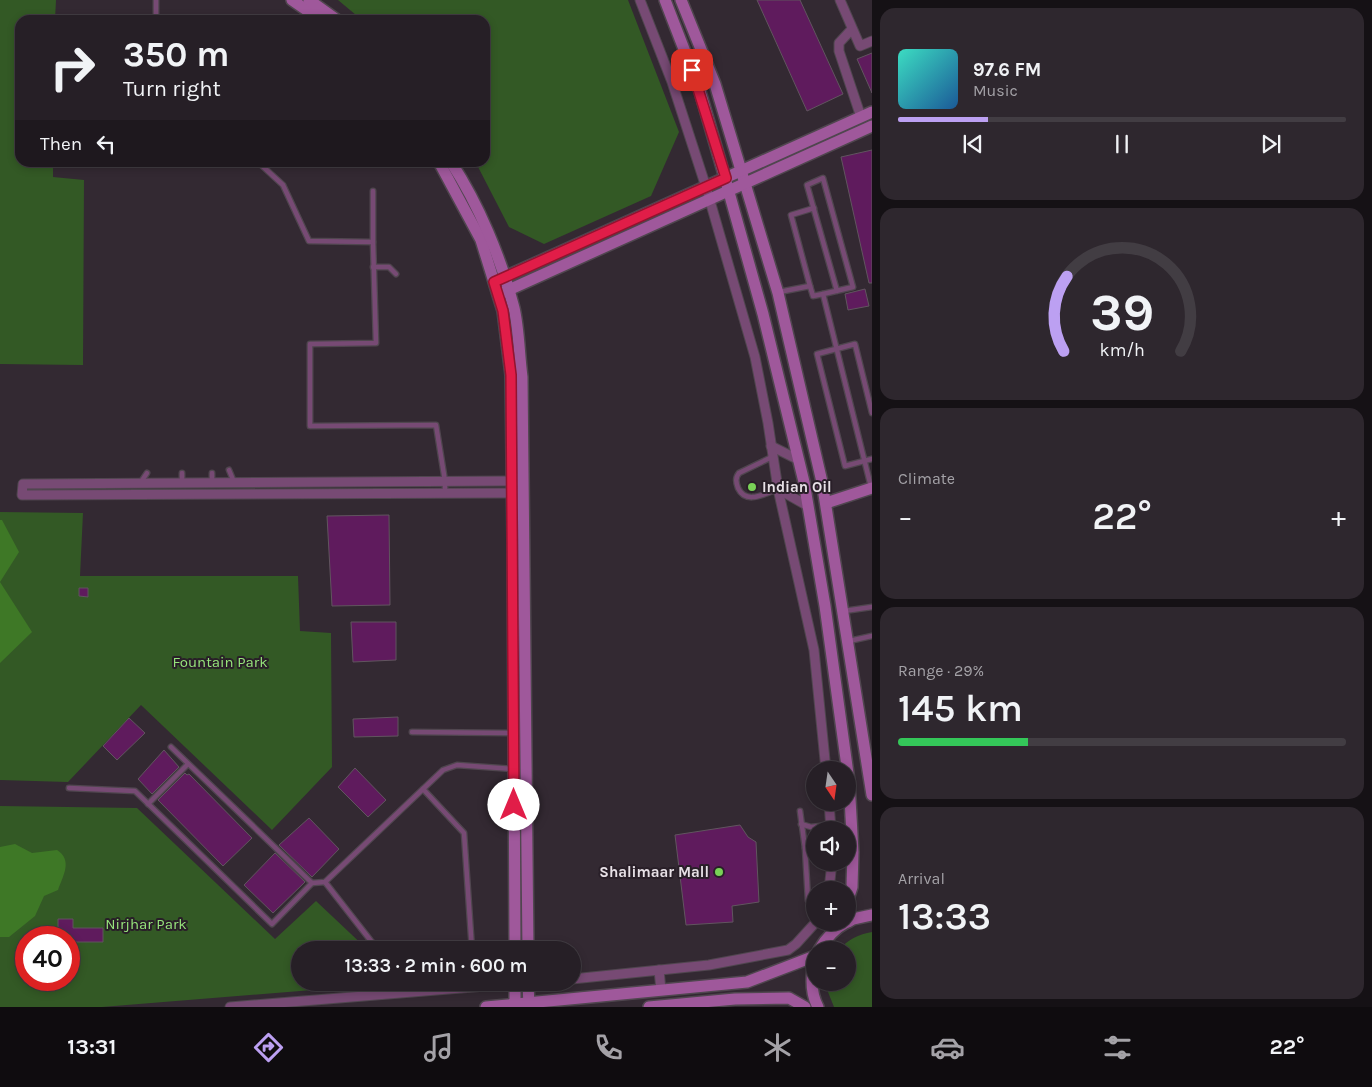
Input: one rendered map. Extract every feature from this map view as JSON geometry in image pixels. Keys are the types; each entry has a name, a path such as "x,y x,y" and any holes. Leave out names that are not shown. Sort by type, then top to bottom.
{"street":[{"path":"292,0 314,15"},
{"path":"308,0 330,15"},
{"path":"640,0 672,82 710,199 755,358 778,489 814,650 825,761"},
{"path":"664,0 699,88 726,178 763,314 799,460 825,606 849,781 853,852 852,881"},
{"path":"681,0 715,84 778,293 826,503 848,641 868,743 872,795"},
{"path":"840,0 860,46 872,41"},
{"path":"499,280 867,114 839,51 839,43 852,29"},
{"path":"503,292 872,126"},
{"path":"442,167 481,240 503,292 514,309 522,377 518,481 514,733 514,941"},
{"path":"454,167 491,239 499,280"},
{"path":"580,243 585,255"},
{"path":"771,446 799,460"},
{"path":"518,481 22,484 22,495 518,493"},
{"path":"36,484 37,495"},
{"path":"67,495 68,484"},
{"path":"826,503 872,488"},
{"path":"778,489 808,506"},
{"path":"518,493 526,733 528,941"},
{"path":"856,918 872,915"},
{"path":"581,978 708,965 788,950 808,931"},
{"path":"824,941 835,931"},
{"path":"486,1007 529,1005 747,982 806,960"},
{"path":"659,970 661,990"},
{"path":"230,1007 407,991"},
{"path":"515,991 515,1006"},
{"path":"528,991 529,1005"},
{"path":"813,991 818,1007"},
{"path":"649,1007 735,999 789,998 805,1007"}],"lane":[{"path":"156,0 156,15"},
{"path":"264,167 283,184 309,241 372,242"},
{"path":"814,208 792,215 813,296 837,291 853,287 823,178 807,185 814,208 837,291"},
{"path":"373,190 372,242 376,343 310,344 310,426 436,426 445,481 445,493"},
{"path":"373,267 388,267 396,274"},
{"path":"778,293 810,286"},
{"path":"823,294 872,488"},
{"path":"872,413 855,344 818,354 845,466 872,459"},
{"path":"772,457 739,473 736,477 736,482 741,494 746,497 754,497 778,489"},
{"path":"229,470 235,483"},
{"path":"140,484 147,473"},
{"path":"182,473 182,483"},
{"path":"212,473 212,483"},
{"path":"843,611 872,607"},
{"path":"848,641 872,636"},
{"path":"412,732 526,733"},
{"path":"171,747 312,883"},
{"path":"148,804 188,764"},
{"path":"69,788 135,791 272,924 312,883 325,882 443,770 457,765 526,769"},
{"path":"423,789 464,832 471,941"},
{"path":"800,811 807,881"},
{"path":"801,824 806,826"},
{"path":"325,882 371,941"}],"green space":[{"path":"0,0 56,0 55,15 15,15 15,167 53,167 53,177 84,180 83,365 0,364"},
{"path":"338,0 628,0 679,132 651,196 544,244 509,227 478,167 490,167 490,15 356,15"},
{"name":"Fountain Park","path":"0,512 83,513 80,576 298,576 300,631 331,633 332,767 272,830 141,705 68,782 0,780"},
{"name":"Nirjhar Park","path":"0,806 137,808 275,939 316,901 358,941 291,941 291,991 300,991 102,1007 0,1007"},
{"path":"872,932 872,1007 834,1007 828,991 856,991 856,941 849,941 862,934"}],"shaded area":[{"path":"0,520 2,520 19,552 0,582"},
{"path":"0,582 32,632 0,663"},
{"path":"15,844 32,853 57,850 65,858 66,863 58,890 44,896 35,916 23,926 15,926 15,932 9,937 0,937 0,847"}],"building":[{"path":"757,0 800,0 843,94 807,111"},
{"path":"872,53 872,93 857,59"},
{"path":"872,150 872,283 869,283 841,157"},
{"path":"865,289 869,306 848,310 845,294"},
{"path":"389,515 390,605 332,606 327,516"},
{"path":"79,588 88,588 88,597 79,596"},
{"path":"351,622 396,622 396,660 353,662"},
{"path":"398,717 398,736 354,737 353,719"},
{"path":"129,718 145,733 117,760 103,746"},
{"path":"164,750 179,767 152,794 138,779"},
{"path":"355,768 386,800 368,817 338,787"},
{"path":"185,773 189,774 252,838 223,866 158,800"},
{"path":"309,818 339,849 312,877 279,845"},
{"name":"Shalimaar Mall","path":"740,825 748,837 756,842 759,902 732,906 733,922 686,925 675,835"},
{"path":"275,853 305,882 273,913 244,885"},
{"path":"58,919 73,919 73,926 58,926"},
{"path":"80,928 103,928 103,942 80,942"}],"place":[{"name":"Indian Oil","path":"752,487"},
{"name":"Shalimaar Mall","path":"719,872"}],"route":[{"path":"514,805 511,375 503,311 494,282 726,178 692,70"}]}
